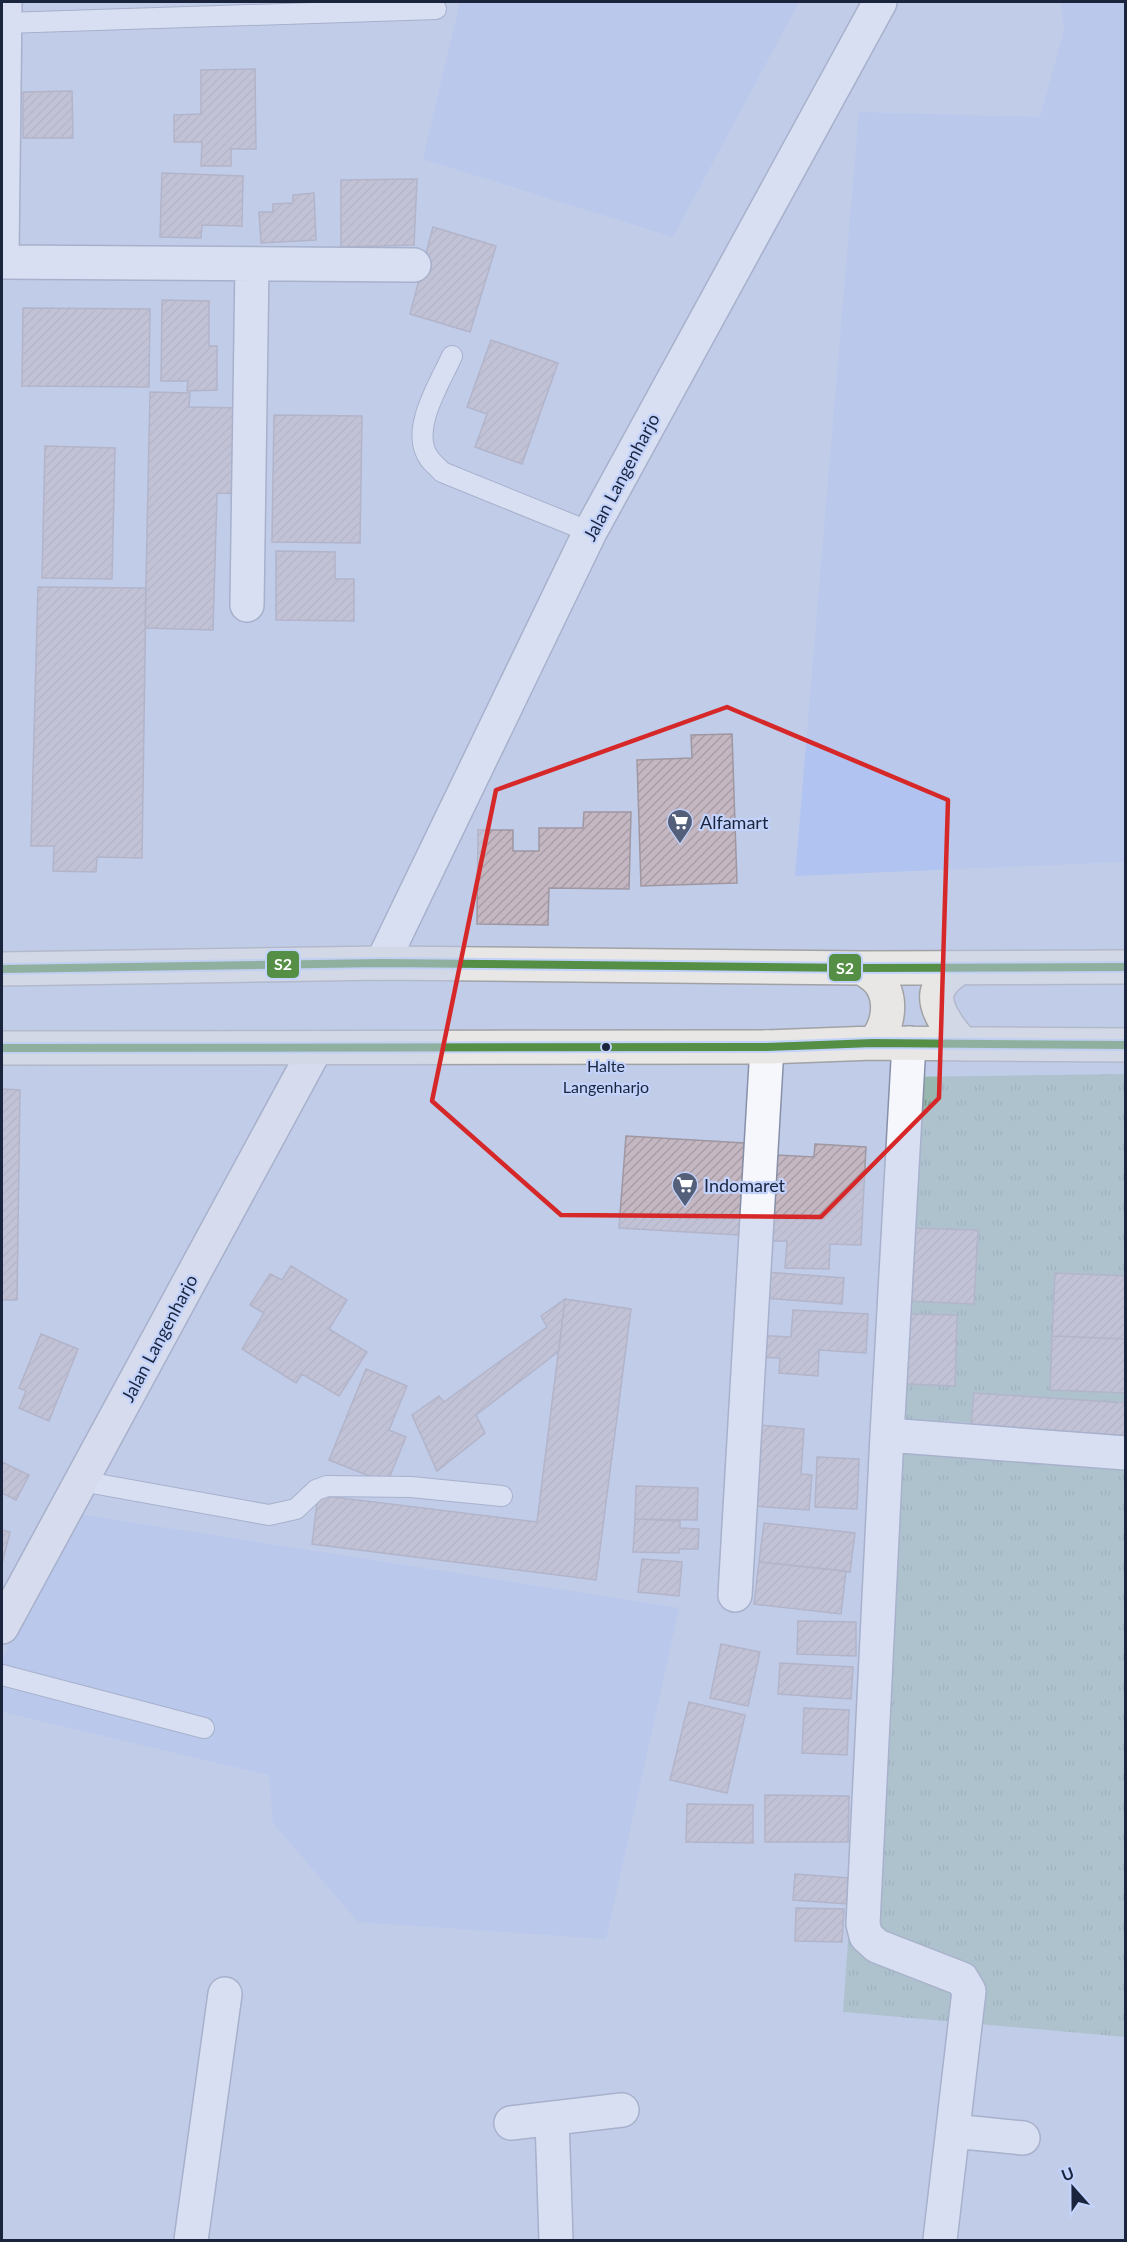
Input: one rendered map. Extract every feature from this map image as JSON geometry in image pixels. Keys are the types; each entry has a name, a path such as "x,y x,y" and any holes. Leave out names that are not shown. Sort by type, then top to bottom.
{"main road":[{"path":"2,969 382,963 862,968 1125,967"},
{"path":"862,968 877,979 883,987 886,1002 887,1022 881,1036 873,1043"},
{"path":"959,968 945,978 938,998 946,1021 963,1044"},
{"path":"2,1048 766,1047 873,1043 1125,1045"},
{"name":"Jalan Langenharjo","path":"2,1627 316,1048"}],"street":[{"name":"Jalan Langenharjo","path":"382,963 590,532 880,2"},
{"path":"2,254 4,16"},
{"path":"2,262 414,265"},
{"path":"247,605 252,264"},
{"path":"909,1043 863,1924 866,1936 877,1946 962,1979 969,1991 940,2241"},
{"path":"735,1594 766,1047"},
{"path":"887,1435 1125,1453"},
{"path":"191,2241 225,1994"},
{"path":"511,2123 622,2110"},
{"path":"552,2119 556,2241"},
{"path":"953,2131 1023,2138"}],"lane":[{"path":"4,16 436,9"},
{"path":"452,356 422,423 422,440 428,458 442,472 590,532"},
{"path":"81,1481 269,1515 296,1509 316,1490 327,1486 411,1487 502,1496"},
{"path":"2,1675 204,1728"}],"highlighted area":[{"path":"727,707 948,800 939,1098 821,1217 561,1215 432,1101 496,790"}],"shaded area":[{"path":"460,2 799,2 673,237 423,159"},
{"path":"1061,2 1125,2 1125,862 795,876 859,112 1040,117 1064,31"},
{"path":"65,1512 679,1608 606,1939 358,1922 273,1823 269,1775 2,1712 2,1661"}],"green space":[{"path":"1125,1074 1125,1431 885,1418 896,1077"},
{"path":"883,1445 1125,1462 1125,2037 843,2012"}],"building":[{"path":"255,69 256,149 231,149 231,166 201,166 202,142 174,142 174,115 201,114 201,70"},
{"path":"72,91 73,138 23,138 23,92"},
{"path":"162,173 243,176 242,226 202,225 201,238 160,237"},
{"path":"417,179 414,245 341,247 341,180"},
{"path":"314,193 316,240 261,243 259,212 273,212 273,204 293,203 293,195"},
{"path":"433,227 496,246 470,332 410,314"},
{"path":"162,300 209,301 209,346 217,346 217,390 187,391 188,381 161,381"},
{"path":"23,308 150,309 149,387 22,386"},
{"path":"491,340 558,363 522,464 475,447 487,414 467,407"},
{"path":"150,392 190,393 189,407 244,408 241,494 217,493 213,630 145,628"},
{"path":"274,415 362,416 360,543 272,542"},
{"path":"45,446 115,448 112,579 42,578"},
{"path":"276,551 335,552 335,579 354,579 354,621 276,620"},
{"path":"38,587 146,588 142,858 97,857 96,872 53,871 54,846 31,846"},
{"path":"732,734 737,883 641,886 637,760 692,758 691,735"},
{"path":"584,812 631,812 629,889 549,888 548,925 477,924 478,830 513,830 513,851 539,851 539,828 583,828"},
{"path":"2,1089 20,1090 17,1300 2,1300"},
{"path":"626,1136 744,1143 739,1235 619,1228"},
{"path":"815,1144 866,1147 861,1245 830,1244 829,1269 785,1268 787,1241 772,1241 777,1155 814,1157"},
{"path":"911,1228 978,1230 974,1304 908,1301"},
{"path":"291,1266 347,1300 329,1329 367,1352 339,1396 302,1374 296,1383 242,1349 264,1313 250,1305 270,1274 282,1280"},
{"path":"766,1272 844,1278 842,1304 764,1298"},
{"path":"1055,1273 1126,1276 1126,1339 1052,1336"},
{"path":"565,1299 559,1351 476,1415 485,1433 437,1471 412,1415 439,1396 444,1402 547,1327 541,1316"},
{"path":"565,1299 631,1309 596,1580 312,1544 318,1495 537,1522"},
{"path":"793,1310 868,1314 866,1353 819,1350 818,1376 779,1373 780,1358 755,1357 755,1335 791,1337"},
{"path":"909,1314 957,1315 955,1386 907,1384"},
{"path":"41,1334 78,1349 49,1421 19,1408 26,1391 19,1388"},
{"path":"1052,1336 1126,1339 1126,1393 1050,1390"},
{"path":"366,1369 407,1386 389,1430 406,1437 387,1483 329,1460"},
{"path":"974,1393 1126,1403 1126,1446 970,1435"},
{"path":"759,1425 804,1429 801,1474 812,1475 809,1510 753,1506"},
{"path":"817,1457 859,1459 857,1509 815,1507"},
{"path":"2,1462 29,1475 16,1500 2,1493"},
{"path":"636,1486 698,1488 697,1520 635,1519"},
{"path":"635,1519 680,1521 680,1528 699,1529 698,1549 679,1549 679,1553 633,1552"},
{"path":"764,1523 855,1533 850,1572 759,1562"},
{"path":"2,1530 10,1532 2,1564"},
{"path":"642,1559 682,1562 679,1596 638,1592"},
{"path":"759,1562 846,1571 841,1614 754,1604"},
{"path":"798,1621 856,1622 856,1656 797,1654"},
{"path":"721,1644 760,1652 748,1706 710,1698"},
{"path":"780,1663 853,1667 851,1699 778,1694"},
{"path":"689,1702 745,1715 727,1793 670,1780"},
{"path":"804,1708 849,1710 847,1755 802,1753"},
{"path":"765,1795 849,1796 848,1842 765,1842"},
{"path":"687,1804 753,1805 753,1843 686,1842"},
{"path":"795,1874 849,1878 847,1904 793,1900"},
{"path":"796,1908 844,1909 842,1942 795,1941"}],"transit line":[{"name":"S2","path":"2,969 382,963 862,968 1126,967"},
{"name":"S2","path":"2,1048 767,1047 873,1043 1126,1045"}],"place":[{"name":"Alfamart","path":"680,845"},
{"name":"Halte Langenharjo","path":"606,1047"},
{"name":"Indomaret","path":"685,1208"}]}
